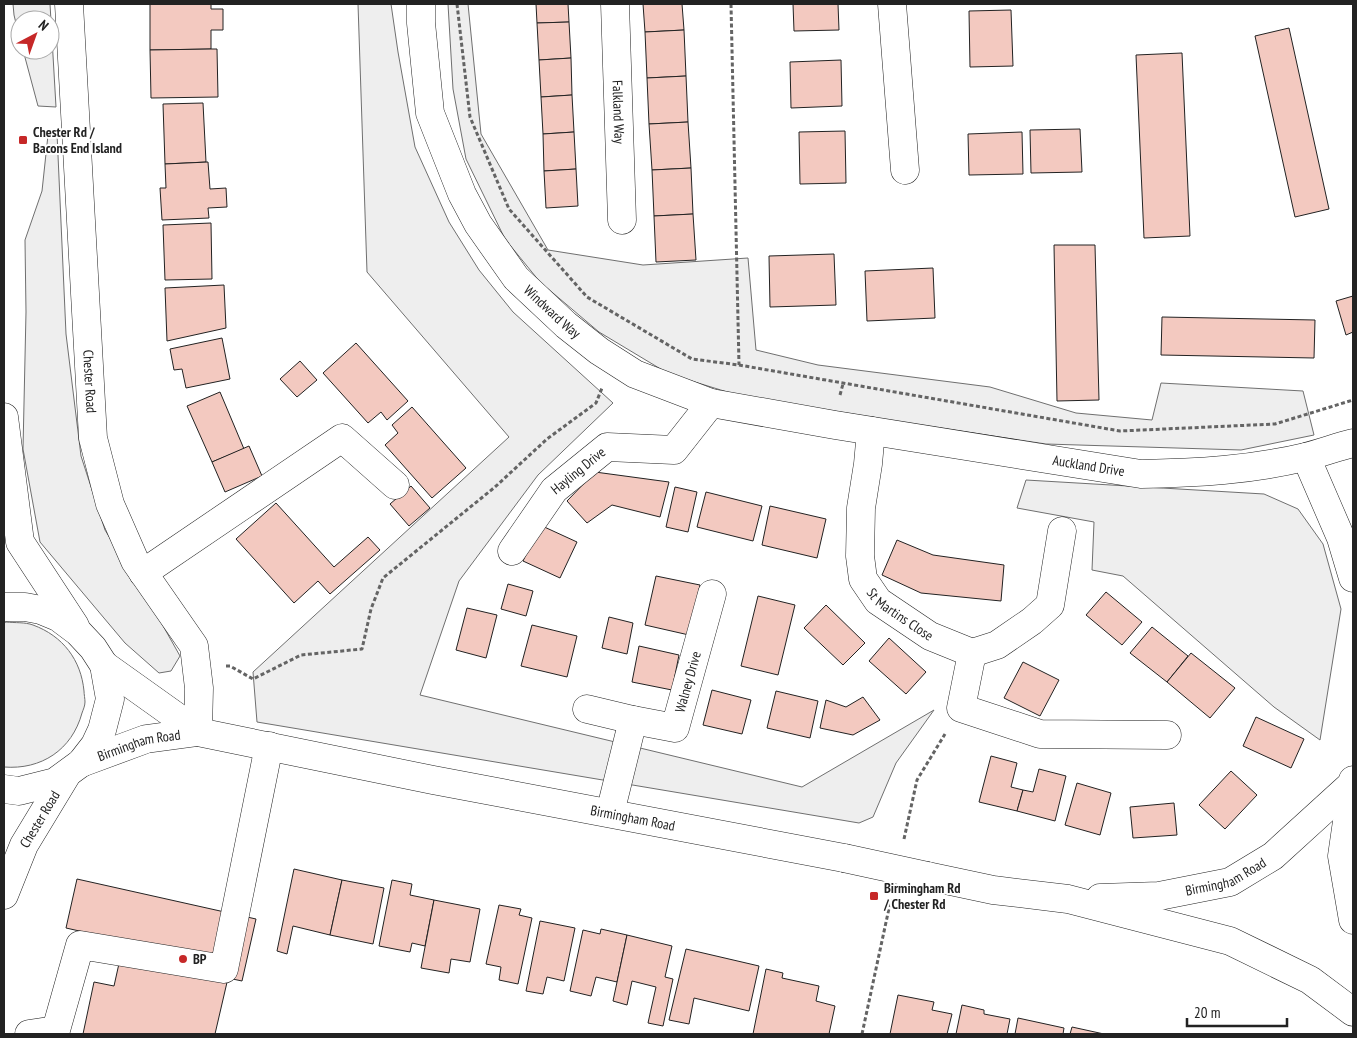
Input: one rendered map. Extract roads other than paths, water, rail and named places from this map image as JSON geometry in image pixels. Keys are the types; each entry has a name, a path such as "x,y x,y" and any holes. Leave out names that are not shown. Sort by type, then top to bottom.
{"main road":[{"name":"Chester Road","path":"69,4 93,438 110,504 135,561 194,646 199,688 198,732"},
{"name":"Windward Way","path":"421,4 421,24 430,113 462,194 478,224 516,278 566,325 599,351 635,374 711,403 871,431"},
{"name":"Falkland Way","path":"615,4 622,220"},
{"path":"892,4 905,170"},
{"name":"Hayling Drive","path":"512,551 554,490 607,447 674,450 711,403"},
{"path":"4,417 20,542 78,632"},
{"name":"Auckland Drive","path":"871,431 1141,474 1191,474 1244,468 1306,457 1353,443"},
{"name":"St Martins Close","path":"871,431 861,508 860,556 863,579 878,601 930,636 972,653"},
{"path":"143,573 342,438 395,485"},
{"path":"1306,457 1341,538 1353,578"},
{"path":"1062,531 1050,605 1032,621 997,645 972,653 961,708 1040,734 1167,735"},
{"name":"Walney Drive","path":"587,709 675,728 712,594"},
{"path":"4,607 25,607 41,610 58,617 78,632 93,648 104,665"},
{"name":"Chester Road","path":"4,895 24,845 74,769 95,745 102,730 110,699 104,665"},
{"name":"Birmingham Road","path":"104,665 198,732"},
{"path":"610,814 633,720"},
{"name":"Birmingham Road","path":"4,789 19,791 55,782 74,769 146,739 198,732 443,782 844,858 993,890 1068,900 1230,941 1310,980 1353,1012"},
{"path":"28,1034 56,1030 80,945 224,969 269,746"},
{"path":"1352,782 1342,856 1353,920"},
{"name":"Birmingham Road","path":"1068,900 1159,896 1230,882 1273,856 1352,782"}],"place":[{"name":"Chester Rd / Bacons End Island","path":"23,140"},
{"name":"Birmingham Rd / Chester Rd","path":"874,896"},
{"name":"BP","path":"183,959"}]}
